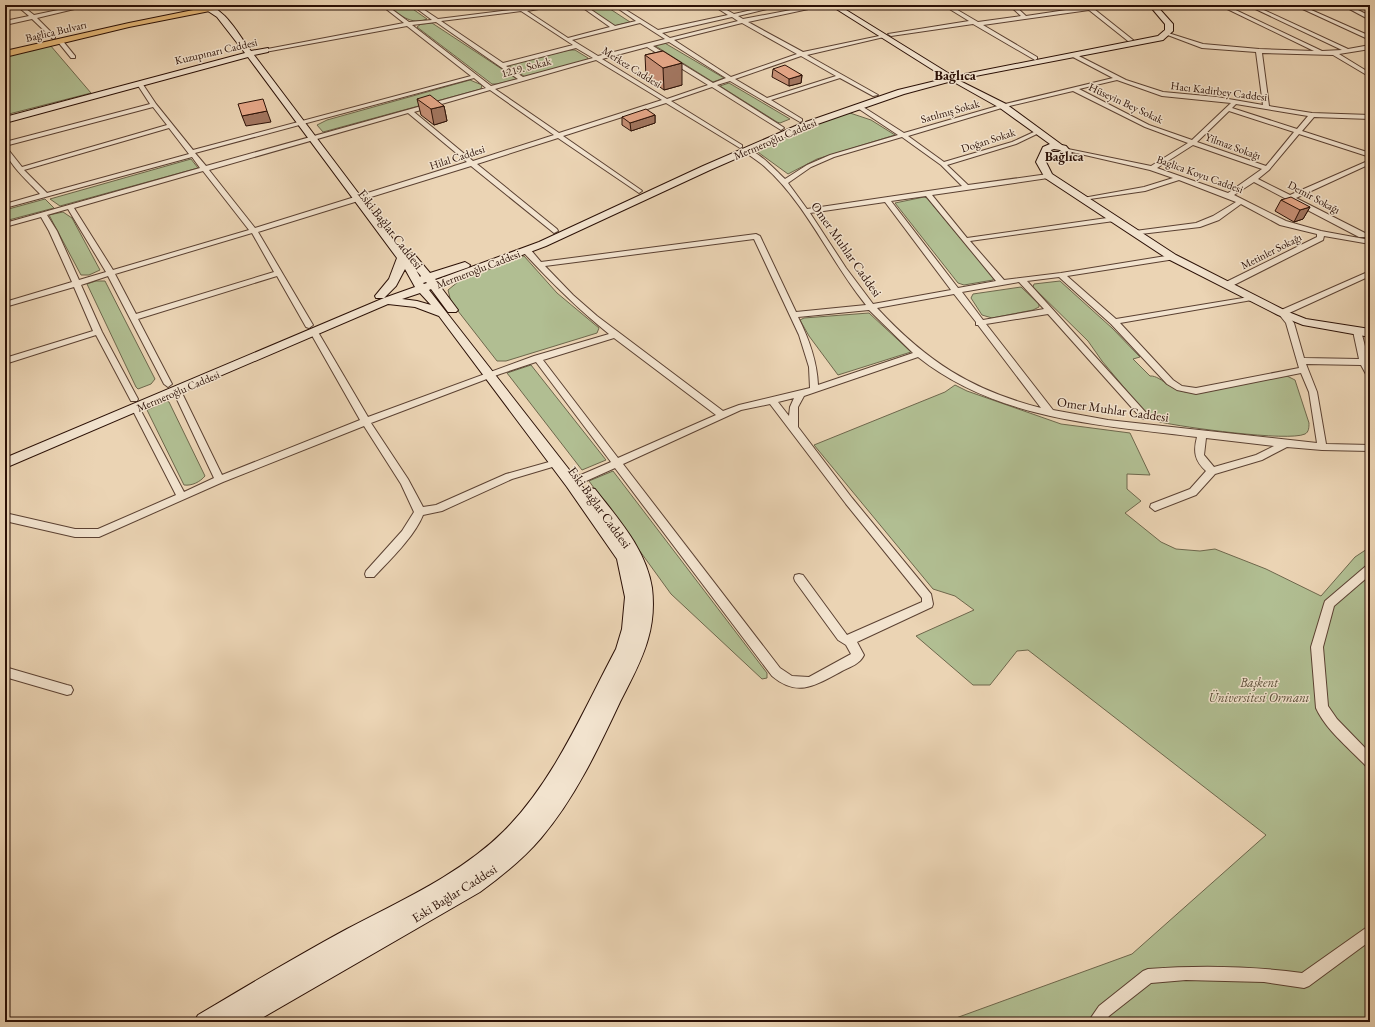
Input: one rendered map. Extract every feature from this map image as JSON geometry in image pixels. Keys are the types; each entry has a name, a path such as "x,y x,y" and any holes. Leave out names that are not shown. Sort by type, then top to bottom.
{"main road":[{"name":"Bağlıca Bulvarı","path":"5,54 57,39 200,5"},
{"name":"Bağlıca Bulvarı","path":"5,48 57,39 208,7 229,5"}],"street":[{"path":"18,5 34,17 57,39 72,57"},
{"path":"5,23 89,5"},
{"name":"Eski Bağlar Caddesi","path":"205,1022 469,871 510,838 533,811 579,738 624,650 632,614 632,584 624,558 576,481 556,463 493,373 443,313 409,255 316,138 234,23 228,13 229,5"},
{"path":"383,5 490,88 639,191"},
{"path":"414,5 522,79"},
{"name":"Merkez Caddesi","path":"514,5 567,40 743,148"},
{"path":"208,7 220,15 256,53 409,24 560,5"},
{"path":"581,5 614,28"},
{"path":"615,5 668,40 800,120"},
{"path":"714,5 875,95"},
{"path":"658,32 781,5"},
{"name":"1219. Sokak","path":"5,224 598,58 743,21 825,5"},
{"path":"833,5 882,36 955,76 1003,106 1061,152"},
{"path":"845,5 891,34 951,68"},
{"path":"945,5 1035,58"},
{"path":"1010,5 1026,17"},
{"path":"1152,5 1169,24 1167,34"},
{"path":"1221,5 1322,53"},
{"path":"1249,5 1348,51"},
{"path":"1296,5 1370,38"},
{"path":"1344,5 1370,18"},
{"path":"1365,5 1370,8"},
{"path":"891,34 1026,17 1088,6 1130,40"},
{"path":"955,76 1035,58 1130,40 1152,34 1158,27 1143,6"},
{"path":"567,40 641,21"},
{"path":"955,76 1156,39 1167,34 1202,46 1259,51 1334,53 1370,47"},
{"name":"Hilal Caddesi","path":"5,305 363,198 666,101 802,54 882,36"},
{"path":"648,45 781,128"},
{"path":"502,65 577,46"},
{"path":"1259,51 1266,107"},
{"name":"Kuzupınarı Caddesi","path":"5,120 256,53"},
{"name":"Kuzupınarı Caddesi","path":"5,116 256,53"},
{"path":"1334,53 1370,75"},
{"name":"Hacı Kadirbey Caddesi","path":"1072,55 1098,66 1118,78 1144,89 1162,94 1235,102 1312,115 1370,117"},
{"path":"5,206 192,153 476,76"},
{"path":"766,100 841,76"},
{"name":"Mermeroğlu Caddesi","path":"426,283 527,251 800,120 875,95 955,76"},
{"name":"Mermeroğlu Caddesi","path":"5,463 135,404 382,299 426,283 554,231 639,191 743,148 858,106 955,76"},
{"path":"1074,89 1118,78"},
{"path":"140,84 154,105 254,231 366,422 412,495 419,512"},
{"name":"Hüseyin Bey Sokak","path":"1003,106 1074,89 1147,126 1193,142"},
{"path":"1152,168 1193,142 1235,102"},
{"path":"5,144 154,105"},
{"path":"858,106 903,135 943,164 967,188"},
{"name":"Satılmış Sokak","path":"784,183 799,171 822,159 1003,106"},
{"path":"1228,109 1370,155"},
{"path":"409,111 554,231"},
{"path":"1228,195 1234,193 1267,169 1300,132 1312,115"},
{"path":"20,169 171,126"},
{"path":"1040,134 1040,138 1047,150"},
{"name":"Doğan Sokak","path":"943,164 1040,134"},
{"name":"Yilmaz Sokağı","path":"1193,142 1267,169"},
{"name":"Omer Muhlar Caddesi","path":"743,148 757,158 784,183 806,211 834,257 871,307 919,354 970,386 1009,401 1049,412 1095,421 1285,444 1322,447 1370,448"},
{"path":"5,149 20,169 45,195"},
{"path":"1047,150 1061,152"},
{"path":"1047,150 1041,162 1043,169 1048,176 1085,198 1172,257 1282,313 1303,322 1370,333"},
{"path":"1043,166 1061,152"},
{"name":"Baglica Koyu Caddesi","path":"1061,152 1112,159 1152,168 1228,195 1283,223 1321,234 1363,236 1370,242"},
{"path":"1292,197 1370,162"},
{"path":"806,211 1048,176"},
{"path":"1085,198 1145,189 1179,178"},
{"name":"Demir Sokağı","path":"1254,178 1363,236"},
{"path":"927,193 1002,283"},
{"path":"363,198 402,258 426,283"},
{"path":"886,199 957,291 979,323 1049,412"},
{"path":"1135,233 1197,225 1216,218 1241,201"},
{"path":"70,207 111,274 133,318 173,388 220,480"},
{"path":"43,214 53,231 98,332 182,497"},
{"path":"965,240 1114,219"},
{"name":"Metinler Sokağı","path":"1227,285 1320,238 1321,234"},
{"path":"538,265 756,236 803,335 813,366 814,390"},
{"path":"527,251 562,290 616,334 722,415"},
{"path":"794,315 871,307 1002,283 1172,257"},
{"path":"382,299 394,284 400,271 402,258"},
{"path":"1282,313 1370,273"},
{"path":"133,318 280,274"},
{"path":"1061,275 1114,322 1170,382 1186,390 1201,390 1302,365 1364,362"},
{"path":"1021,280 1144,416"},
{"name":"Eski Bağlar Caddesi","path":"235,1022 473,885 499,866 519,848 561,796 584,756 633,659 640,640 646,602 644,585 638,563 631,549 576,481 426,283"},
{"path":"1114,322 1252,298"},
{"path":"382,299 417,304 443,313"},
{"path":"979,323 1049,311"},
{"path":"1282,313 1290,323 1302,365 1313,392 1322,447"},
{"path":"1357,331 1364,362 1370,374"},
{"path":"5,361 98,332"},
{"path":"5,517 74,533 88,534 110,528 220,480 493,373 616,334"},
{"path":"576,481 722,415 750,404 801,394 919,354"},
{"path":"537,358 782,678 789,681 804,683 854,659 858,655 849,639"},
{"path":"793,428 794,407 801,394"},
{"path":"772,400 849,501 927,597 928,604 922,608 849,639 842,637 799,578"},
{"name":"Mermeroğlu Caddesi","path":"5,454 135,404"},
{"path":"1202,434 1198,456 1212,471"},
{"path":"1155,507 1193,492 1212,471 1259,458 1285,444"},
{"path":"370,574 409,529 419,512 438,508 514,474 556,463"},
{"path":"1370,570 1344,590 1329,604 1317,647 1322,708 1333,723 1370,762"},
{"path":"5,672 67,690"},
{"path":"1096,1022 1104,1011 1148,976 1186,972 1264,975 1304,980 1370,932"}],"green space":[{"path":"387,5 407,5 427,19 421,21 410,20"},
{"path":"583,5 604,5 630,22 614,26"},
{"path":"432,23 517,79 492,84 417,27 421,24"},
{"path":"663,42 724,78 713,82 654,45"},
{"path":"50,45 91,93 5,115 5,56"},
{"path":"569,50 575,50 588,58 587,60 525,77 508,65"},
{"path":"470,80 482,85 481,89 323,132 317,125 327,120"},
{"path":"729,83 790,119 780,123 777,122 720,86"},
{"path":"847,112 871,120 895,135 817,159 788,174 755,150"},
{"path":"191,159 198,168 60,206 50,199"},
{"path":"924,197 927,198 994,278 993,280 964,285 958,283 895,203"},
{"path":"45,199 54,208 5,221 5,210"},
{"path":"63,212 72,218 100,270 89,275 81,275 49,215"},
{"path":"524,256 557,293 599,328 597,333 506,361 497,361 451,302 448,290 459,281"},
{"path":"96,281 105,281 155,379 151,384 138,389 136,387 87,284"},
{"path":"1060,281 1112,328 1140,357 1133,359 1150,376 1182,391 1198,392 1285,375 1295,380 1309,423 1307,432 1305,434 1295,436 1234,433 1160,422 1147,415 1102,361 1088,341 1033,287 1034,284"},
{"path":"1021,287 1039,304 1039,307 1033,310 992,318 982,315 971,298 973,294"},
{"path":"869,313 911,352 838,375 809,336 800,320 804,318"},
{"path":"531,365 606,460 582,470 507,373"},
{"name":"Başkent Üniversitesi Ormanı","path":"955,385 967,391 1061,424 1130,433 1150,475 1127,474 1127,489 1141,501 1125,513 1161,542 1176,549 1200,551 1215,549 1266,569 1321,596 1355,557 1370,547 1370,1022 945,1022 1132,954 1266,835 1028,650 1017,651 990,685 973,685 916,636 974,610 955,596 933,589 814,445 945,392"},
{"path":"167,401 169,402 205,476 193,484 184,485 147,410"},
{"path":"613,471 767,673 767,678 762,679 671,594 589,481"}],"building":[{"path":"663,51 682,63 663,68 645,55"},
{"path":"785,65 802,75 789,79 773,69"},
{"path":"430,95 444,106 431,109 417,99"},
{"path":"263,99 267,111 242,116 238,104"},
{"path":"646,109 655,115 630,123 622,117"},
{"path":"1291,197 1310,207 1300,210 1281,200"}],"district":[{"name":"Bağlıca","path":"955,75"},
{"name":"Bağlıca","path":"1064,156"}]}
